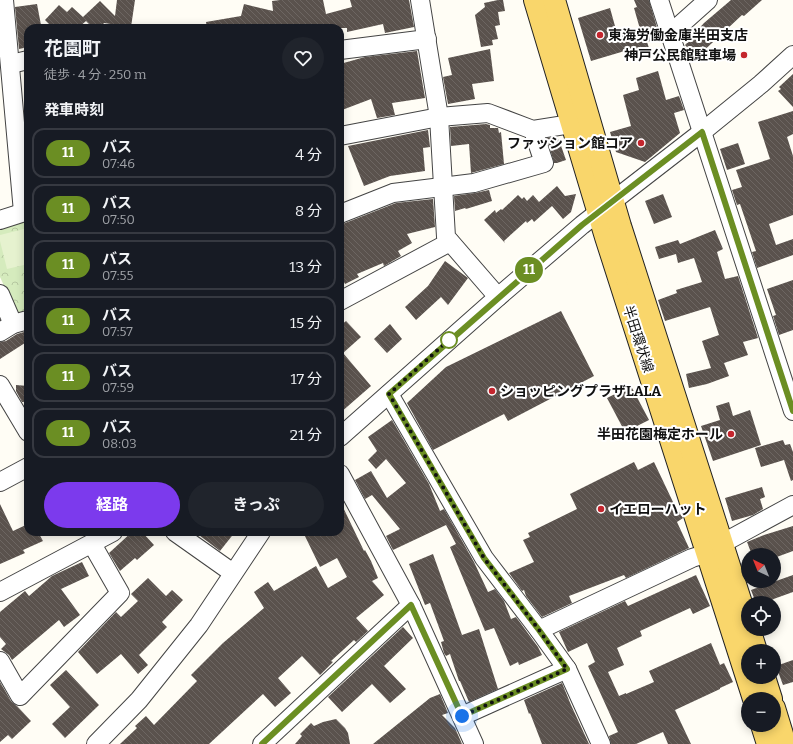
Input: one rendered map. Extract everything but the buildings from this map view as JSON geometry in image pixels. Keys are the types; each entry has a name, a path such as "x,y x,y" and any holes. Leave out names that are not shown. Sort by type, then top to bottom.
{"main road":[{"name":"半田環状線","path":"535,0 571,124 606,207"},
{"name":"半田環状線","path":"554,0 606,207 715,548 752,692"},
{"name":"半田環状線","path":"715,548 741,609"},
{"path":"781,731 785,744"},
{"path":"764,732 768,744"}],"street":[{"path":"4,0 20,62 6,83 15,122 24,195"},
{"path":"420,0 439,117 446,237 498,297"},
{"path":"659,0 792,404"},
{"path":"670,34 708,0"},
{"path":"344,50 427,40"},
{"path":"344,434 498,297 606,207 761,84 793,55"},
{"path":"344,135 439,117 488,113 533,130 571,124"},
{"path":"344,212 393,193 474,183 544,163 533,130"},
{"path":"0,220 24,212"},
{"path":"344,299 450,242"},
{"path":"0,294 14,325"},
{"path":"0,385 24,425"},
{"path":"389,394 484,558 567,669 601,744"},
{"path":"0,482 24,470"},
{"path":"344,481 411,605 474,744"},
{"path":"539,630 715,548 793,505"},
{"path":"0,592 106,536"},
{"path":"181,536 233,573"},
{"path":"96,744 139,700 199,625 258,536"},
{"path":"0,661 20,696 120,593 92,544"},
{"path":"262,744 411,605"},
{"path":"462,716 567,669"}],"green space":[{"path":"24,220 24,314 21,315 15,310 0,277 0,228"},
{"path":"24,229 24,265 7,269 0,241 0,235"}],"bus line":[{"name":"11","path":"262,744 411,605 462,716 567,669 484,558 389,394 582,225 702,132 793,411"}],"place":[{"name":"東海労働金庫半田支店","path":"600,35"},
{"name":"神戸公民館駐車場","path":"744,55"},
{"name":"ファッション館コア","path":"641,143"},
{"name":"ショッピングプラザLALA","path":"492,391"},
{"name":"半田花園梅定ホール","path":"731,434"},
{"name":"イエローハット","path":"601,509"}],"route":[{"path":"449,340 451,338 389,394 484,558 567,669 462,716"}]}
